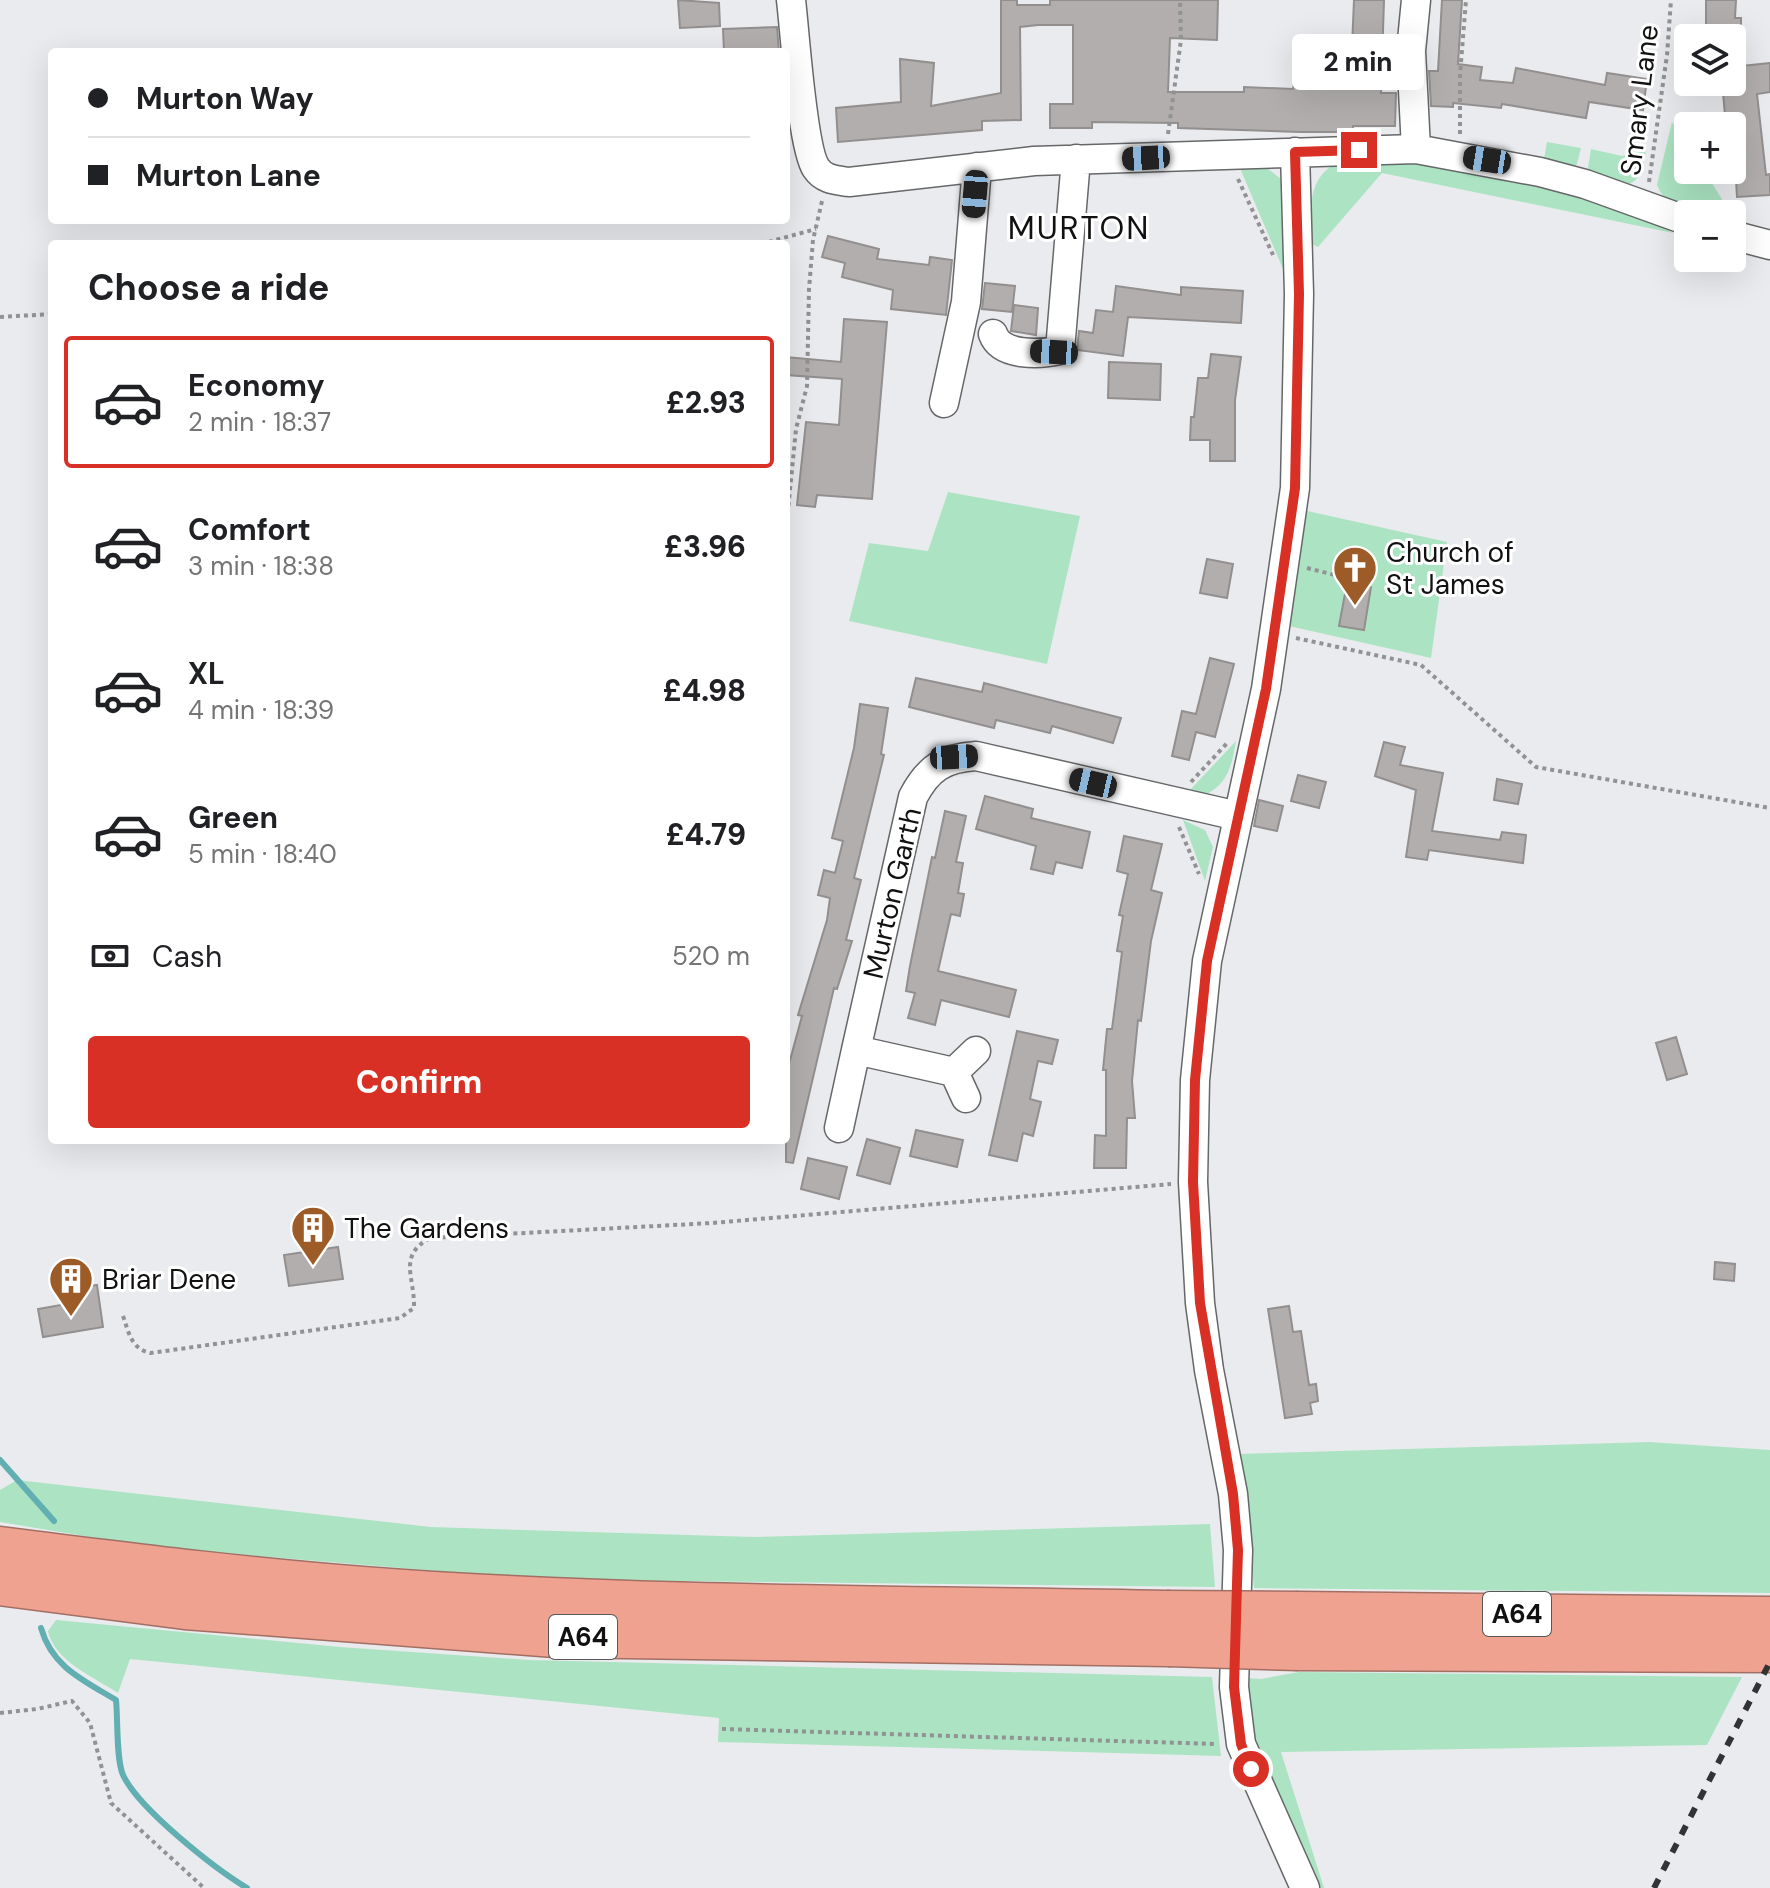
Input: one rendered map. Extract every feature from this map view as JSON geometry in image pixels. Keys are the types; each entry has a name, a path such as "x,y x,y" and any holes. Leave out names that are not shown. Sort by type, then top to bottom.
{"highway":[{"name":"A64","path":"0,1547 199,1573 403,1590 1168,1629"},
{"name":"A64","path":"0,1585 185,1609 555,1637 1168,1629 1298,1631 1770,1652"},
{"name":"A64","path":"1298,1631 1754,1617"}],"street":[{"path":"791,0 795,109 821,173 849,182 1076,159 1416,149 1540,172 1674,215"},
{"path":"1416,0 1411,51 1416,149"},
{"path":"1295,152 1299,294 1295,488 1266,689 1210,946 1200,1014 1193,1182 1200,1303 1233,1494 1238,1550 1234,1687 1241,1744 1305,1888"},
{"path":"993,334 996,343 1006,350 1060,350 1076,159"},
{"path":"944,403 966,302 977,167"},
{"path":"1746,239 1770,245"},
{"name":"Murton Garth","path":"839,1128 913,797 924,776 939,763 954,757 976,756 1238,816"},
{"path":"856,1050 954,1072"},
{"path":"954,1072 976,1051"},
{"path":"954,1072 966,1098"}],"path":[{"path":"1166,157 1171,94 1181,40 1180,0"},
{"path":"1457,156 1466,0"},
{"name":"Smary Lane","path":"1646,204 1667,55 1671,0"},
{"path":"1227,155 1289,291 1299,294"},
{"path":"790,490 796,429 807,386 809,289 821,173"},
{"path":"776,240 816,229"},
{"path":"0,317 48,314"},
{"path":"1285,563 1371,584"},
{"path":"1274,633 1421,665 1536,767 1770,808"},
{"path":"123,1316 132,1342 141,1350 151,1353 400,1318 414,1308 409,1263 415,1246 430,1238 712,1223 1193,1182"},
{"path":"0,1713 72,1701 90,1723 111,1803 204,1888"},
{"path":"722,1729 1241,1744"}],"green space":[{"path":"1672,122 1674,184 1713,184 1722,200 1674,200 1674,204 1662,195 1657,185"},
{"path":"1547,142 1581,148 1577,164 1572,168 1544,159"},
{"path":"1591,149 1622,156 1646,150 1639,175 1628,185 1592,174 1588,168"},
{"path":"1338,162 1420,162 1513,179 1631,210 1673,233 1382,173 1318,247 1312,244 1312,197 1320,177"},
{"path":"1239,166 1267,168 1286,183 1289,283"},
{"path":"948,492 1080,516 1047,664 849,621 869,543 928,551"},
{"path":"1303,510 1447,542 1431,658 1289,626"},
{"path":"1236,741 1231,765 1220,784 1207,794 1190,790"},
{"path":"1183,820 1205,830 1213,847 1205,881"},
{"path":"1649,1442 1770,1450 1770,1593 1254,1588 1239,1454"},
{"path":"17,1480 431,1527 754,1537 1210,1524 1215,1587 592,1580 498,1576 150,1547 0,1522 0,1490"},
{"path":"56,1620 340,1647 529,1660 1212,1677 1221,1756 718,1742 719,1718 130,1659 118,1693 66,1660 58,1651 48,1631"},
{"path":"1299,1672 1742,1677 1707,1745 1281,1752 1324,1888 1321,1888 1266,1781 1249,1719 1247,1678 1261,1679"}],"building":[{"path":"678,0 719,3 720,26 680,28"},
{"path":"1001,0 1017,0 1017,5 1050,5 1050,0 1218,0 1217,40 1170,38 1168,92 1244,92 1244,87 1293,89 1294,84 1343,85 1344,46 1352,47 1354,0 1384,0 1381,93 1396,93 1395,126 1353,126 1353,132 1300,132 1178,128 1178,123 1092,122 1092,128 1050,128 1050,104 1073,104 1073,25 1038,25 1020,27 1021,120 982,121 982,130 838,142 836,108 901,102 900,59 934,63 931,106 1001,93"},
{"path":"1442,0 1462,0 1458,64 1482,67 1480,80 1513,83 1516,68 1605,85 1607,73 1647,79 1643,110 1589,102 1586,118 1502,104 1501,108 1453,103 1453,107 1431,106 1429,71 1438,71"},
{"path":"1706,0 1736,0 1735,18 1741,18 1741,24 1706,24"},
{"path":"777,27 779,48 724,48 723,29"},
{"path":"1770,63 1770,92 1757,94 1766,175 1770,174 1770,195 1737,197 1736,184 1746,184 1746,112 1725,112 1723,96 1746,96 1746,66"},
{"path":"828,236 879,249 877,259 929,265 930,257 952,260 946,315 891,309 893,290 842,277 845,263 822,257"},
{"path":"985,283 1015,286 1012,312 982,309"},
{"path":"1116,286 1181,295 1181,287 1243,291 1241,323 1128,317 1123,356 1077,350 1079,331 1093,333 1096,310 1113,312"},
{"path":"1014,305 1038,308 1036,335 1011,331"},
{"path":"844,319 887,322 872,499 817,495 815,507 797,505 806,422 839,425 842,379 790,375 790,357 841,362"},
{"path":"1211,354 1241,357 1235,400 1235,461 1210,461 1210,440 1190,440 1198,378 1208,378"},
{"path":"1109,362 1161,364 1160,400 1108,398"},
{"path":"1207,559 1233,564 1227,598 1200,593"},
{"name":"Church of St James","path":"1347,583 1371,587 1364,630 1339,626"},
{"path":"1210,658 1234,664 1215,737 1196,732 1189,760 1172,756 1182,711 1196,714"},
{"path":"916,678 982,692 984,683 1121,718 1113,743 1052,726 1050,733 996,720 994,728 909,707"},
{"path":"860,704 888,708 881,754 884,755 854,878 861,880 846,940 852,941 837,989 834,988 793,1163 786,1162 786,1144 790,1144 790,1060 802,1016 798,1015 827,920 830,898 818,895 824,870 835,873 843,841 832,838 854,748"},
{"path":"1384,742 1405,747 1400,765 1443,773 1432,831 1500,840 1502,832 1526,835 1523,863 1429,850 1427,860 1406,857 1416,790 1375,776"},
{"path":"1298,775 1326,782 1319,808 1291,801"},
{"path":"1497,779 1522,784 1518,804 1494,800"},
{"path":"985,796 1033,809 1031,818 1090,832 1082,868 1056,862 1053,874 1031,869 1036,846 976,829"},
{"path":"1259,800 1283,806 1277,831 1254,826"},
{"path":"945,811 966,816 956,862 963,863 958,893 964,894 960,916 951,914 938,971 1016,990 1009,1017 941,1000 935,1025 908,1018 915,993 906,991 910,966 932,857 935,858"},
{"path":"1124,836 1162,844 1151,890 1162,893 1151,941 1141,1021 1138,1020 1132,1081 1135,1118 1127,1118 1126,1168 1094,1168 1095,1135 1106,1136 1106,1070 1103,1070 1107,1029 1112,1029 1122,952 1117,951 1123,916 1119,915 1128,874 1117,871"},
{"path":"1017,1031 1058,1040 1052,1064 1038,1061 1030,1099 1041,1102 1033,1136 1023,1133 1017,1161 989,1155"},
{"path":"1676,1037 1687,1074 1667,1080 1656,1043"},
{"path":"916,1130 963,1140 957,1167 910,1156"},
{"path":"867,1139 900,1148 890,1184 857,1175"},
{"path":"808,1158 847,1167 839,1199 801,1189"},
{"name":"The Gardens","path":"338,1247 343,1279 289,1286 284,1255"},
{"path":"1715,1262 1735,1264 1734,1281 1714,1279"},
{"name":"Briar Dene","path":"97,1285 103,1327 43,1337 38,1309 78,1302 76,1288"},
{"path":"1289,1306 1293,1332 1301,1331 1309,1385 1316,1384 1318,1401 1310,1403 1312,1414 1285,1418 1268,1309"}],"waterway":[{"path":"0,1460 54,1521"},
{"path":"41,1628 61,1663 116,1700 119,1759 123,1775 132,1789 179,1837 247,1888"}],"railway":[{"path":"1654,1888 1770,1662"}],"place":[{"name":"Church of St James","path":"1355,607"},
{"name":"The Gardens","path":"313,1267"},
{"name":"Briar Dene","path":"71,1318"}],"district":[{"name":"MURTON","path":"1079,228"}],"route":[{"path":"1251,1769 1241,1744 1234,1687 1238,1550 1233,1494 1209,1370 1200,1303 1193,1182 1195,1080 1207,961 1266,689 1295,488 1299,294 1295,152 1359,150"}]}
